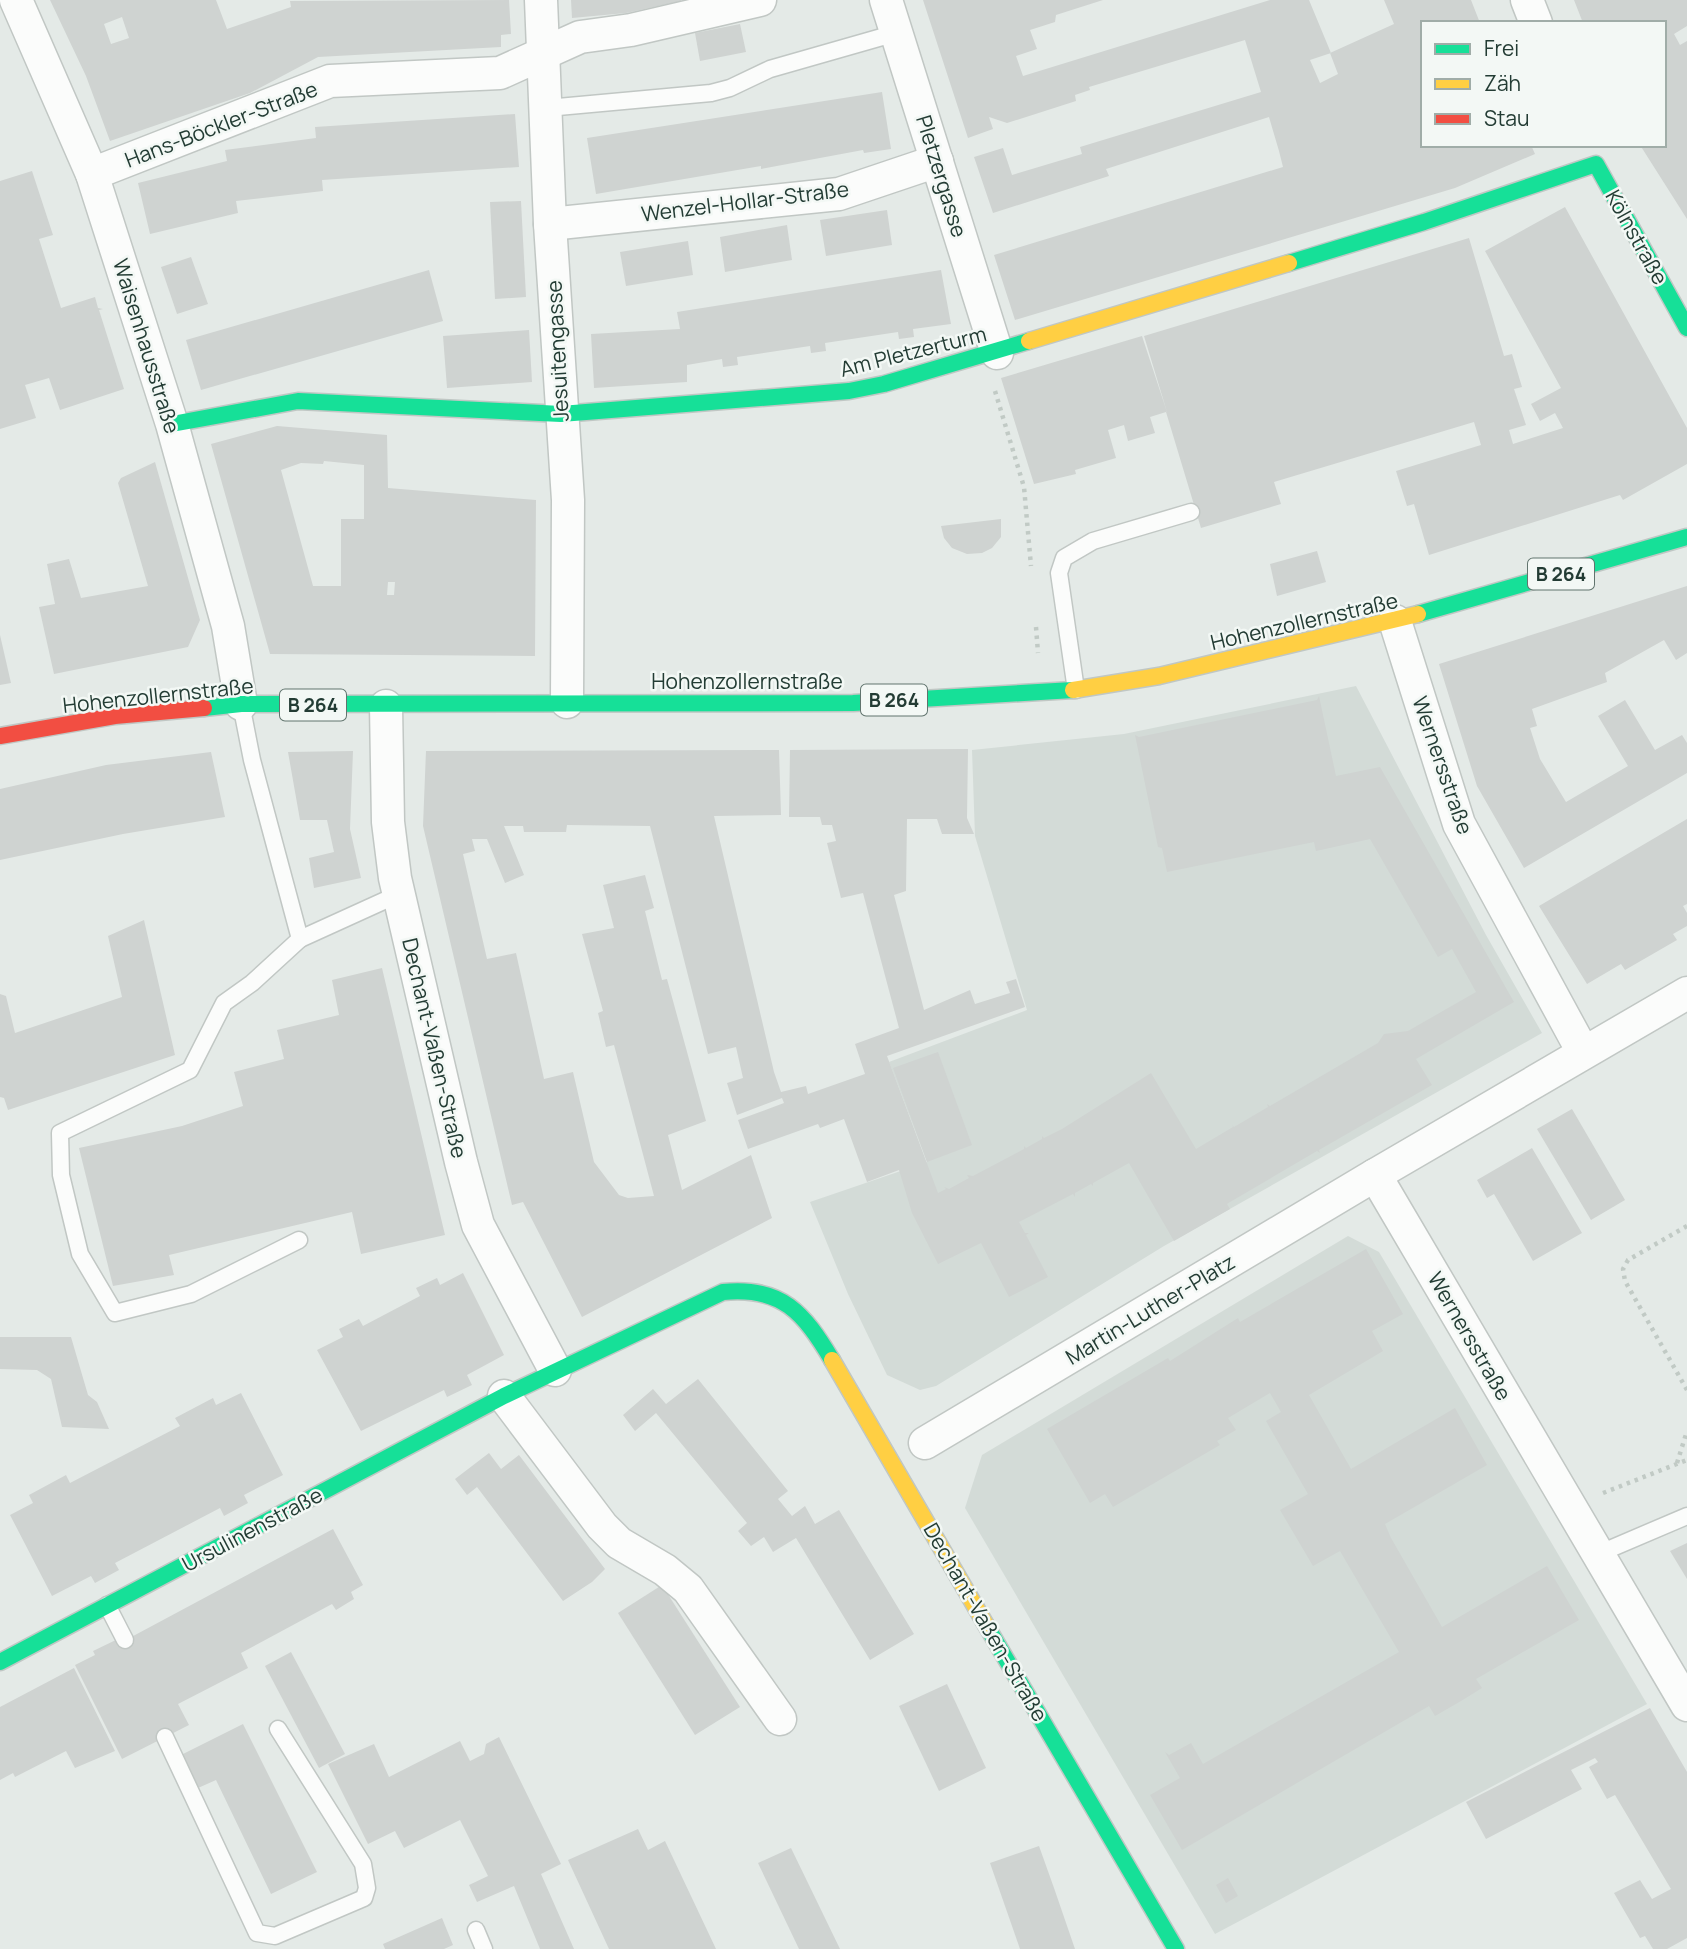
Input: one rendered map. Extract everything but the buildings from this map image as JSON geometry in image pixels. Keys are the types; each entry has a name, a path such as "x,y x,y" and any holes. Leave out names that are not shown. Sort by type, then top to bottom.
{"street":[{"name":"Waisenhausstraße","path":"16,0 92,174 172,424 228,625 241,704"},
{"name":"Jesuitengasse","path":"541,0 550,224 568,500 567,702"},
{"name":"Hans-Böckler-Straße","path":"92,174 330,81 500,73 580,37 631,30 760,0"},
{"name":"Pletzergasse","path":"886,0 937,161 991,355"},
{"path":"1527,0 1535,21"},
{"name":"Kölnstraße","path":"1592,155 1687,328"},
{"name":"Am Pletzerturm","path":"172,424 298,401 561,415 849,391 991,355 1424,222 1592,155"},
{"name":"Wenzel-Hollar-Straße","path":"550,224 838,194 937,161"},
{"name":"Hohenzollernstraße","path":"0,736 115,716 241,704 386,706 567,702 853,703 1076,690 1159,676 1395,621 1687,537"},
{"name":"Wernersstraße","path":"1395,621 1459,824 1583,1052"},
{"name":"Dechant-Vaßen-Straße","path":"386,706 388,822 399,894 434,1053 478,1224 555,1370"},
{"path":"1375,1175 1687,993"},
{"name":"Wernersstraße","path":"1375,1175 1687,1705"},
{"name":"Martin-Luther-Platz","path":"925,1443 1375,1175"},
{"name":"Ursulinenstraße","path":"0,1662 504,1396 723,1292 755,1288 786,1302"},
{"name":"Dechant-Vaßen-Straße","path":"786,1302 811,1325 1177,1949"},
{"path":"504,1396 602,1527 619,1543 665,1570 688,1589 780,1719"}],"lane":[{"path":"547,108 712,93 730,88 770,69 896,33"},
{"path":"1076,690 1059,573 1064,558 1093,541 1191,512"},
{"path":"241,704 252,760 300,939"},
{"path":"299,1240 191,1294 115,1312 80,1254 61,1175 60,1133 190,1070 224,1003 252,983 300,939 399,894"},
{"path":"1598,1554 1687,1516"},
{"path":"107,1605 125,1640"},
{"path":"165,1737 257,1933 275,1936 364,1898 367,1888 363,1864 278,1729"},
{"path":"476,1930 484,1949"}],"path":[{"path":"991,355 1024,487 1031,569"},
{"path":"1036,624 1041,693"},
{"path":"1687,1226 1628,1259 1623,1269 1625,1282 1687,1390"},
{"path":"1677,1464 1687,1431"},
{"path":"1570,1506 1687,1460"}],"shaded area":[{"path":"1356,686 1486,935 1542,1033 1164,1246 936,1386 920,1390 887,1375 848,1294 810,1202 927,1162 889,1062 1027,1010 975,836 972,750 1124,734"},
{"path":"1348,1236 1379,1252 1647,1704 1215,1934 965,1508 982,1455"}],"traffic: fast":[{"path":"1289,263 1424,222 1596,164 1687,328"},
{"path":"172,424 298,401 561,414 849,391 884,384 1029,341"},
{"path":"1418,614 1687,537"},
{"path":"204,708 241,704 853,703 1073,690"},
{"path":"0,1662 504,1396 723,1292 761,1293 789,1306 801,1316 832,1360"},
{"path":"986,1625 1176,1949"}],"traffic: slow":[{"path":"1029,341 1289,263"},
{"path":"1073,690 1159,676 1418,614"},
{"path":"832,1360 986,1625"}],"traffic: jam":[{"path":"0,736 115,716 204,708"}]}
